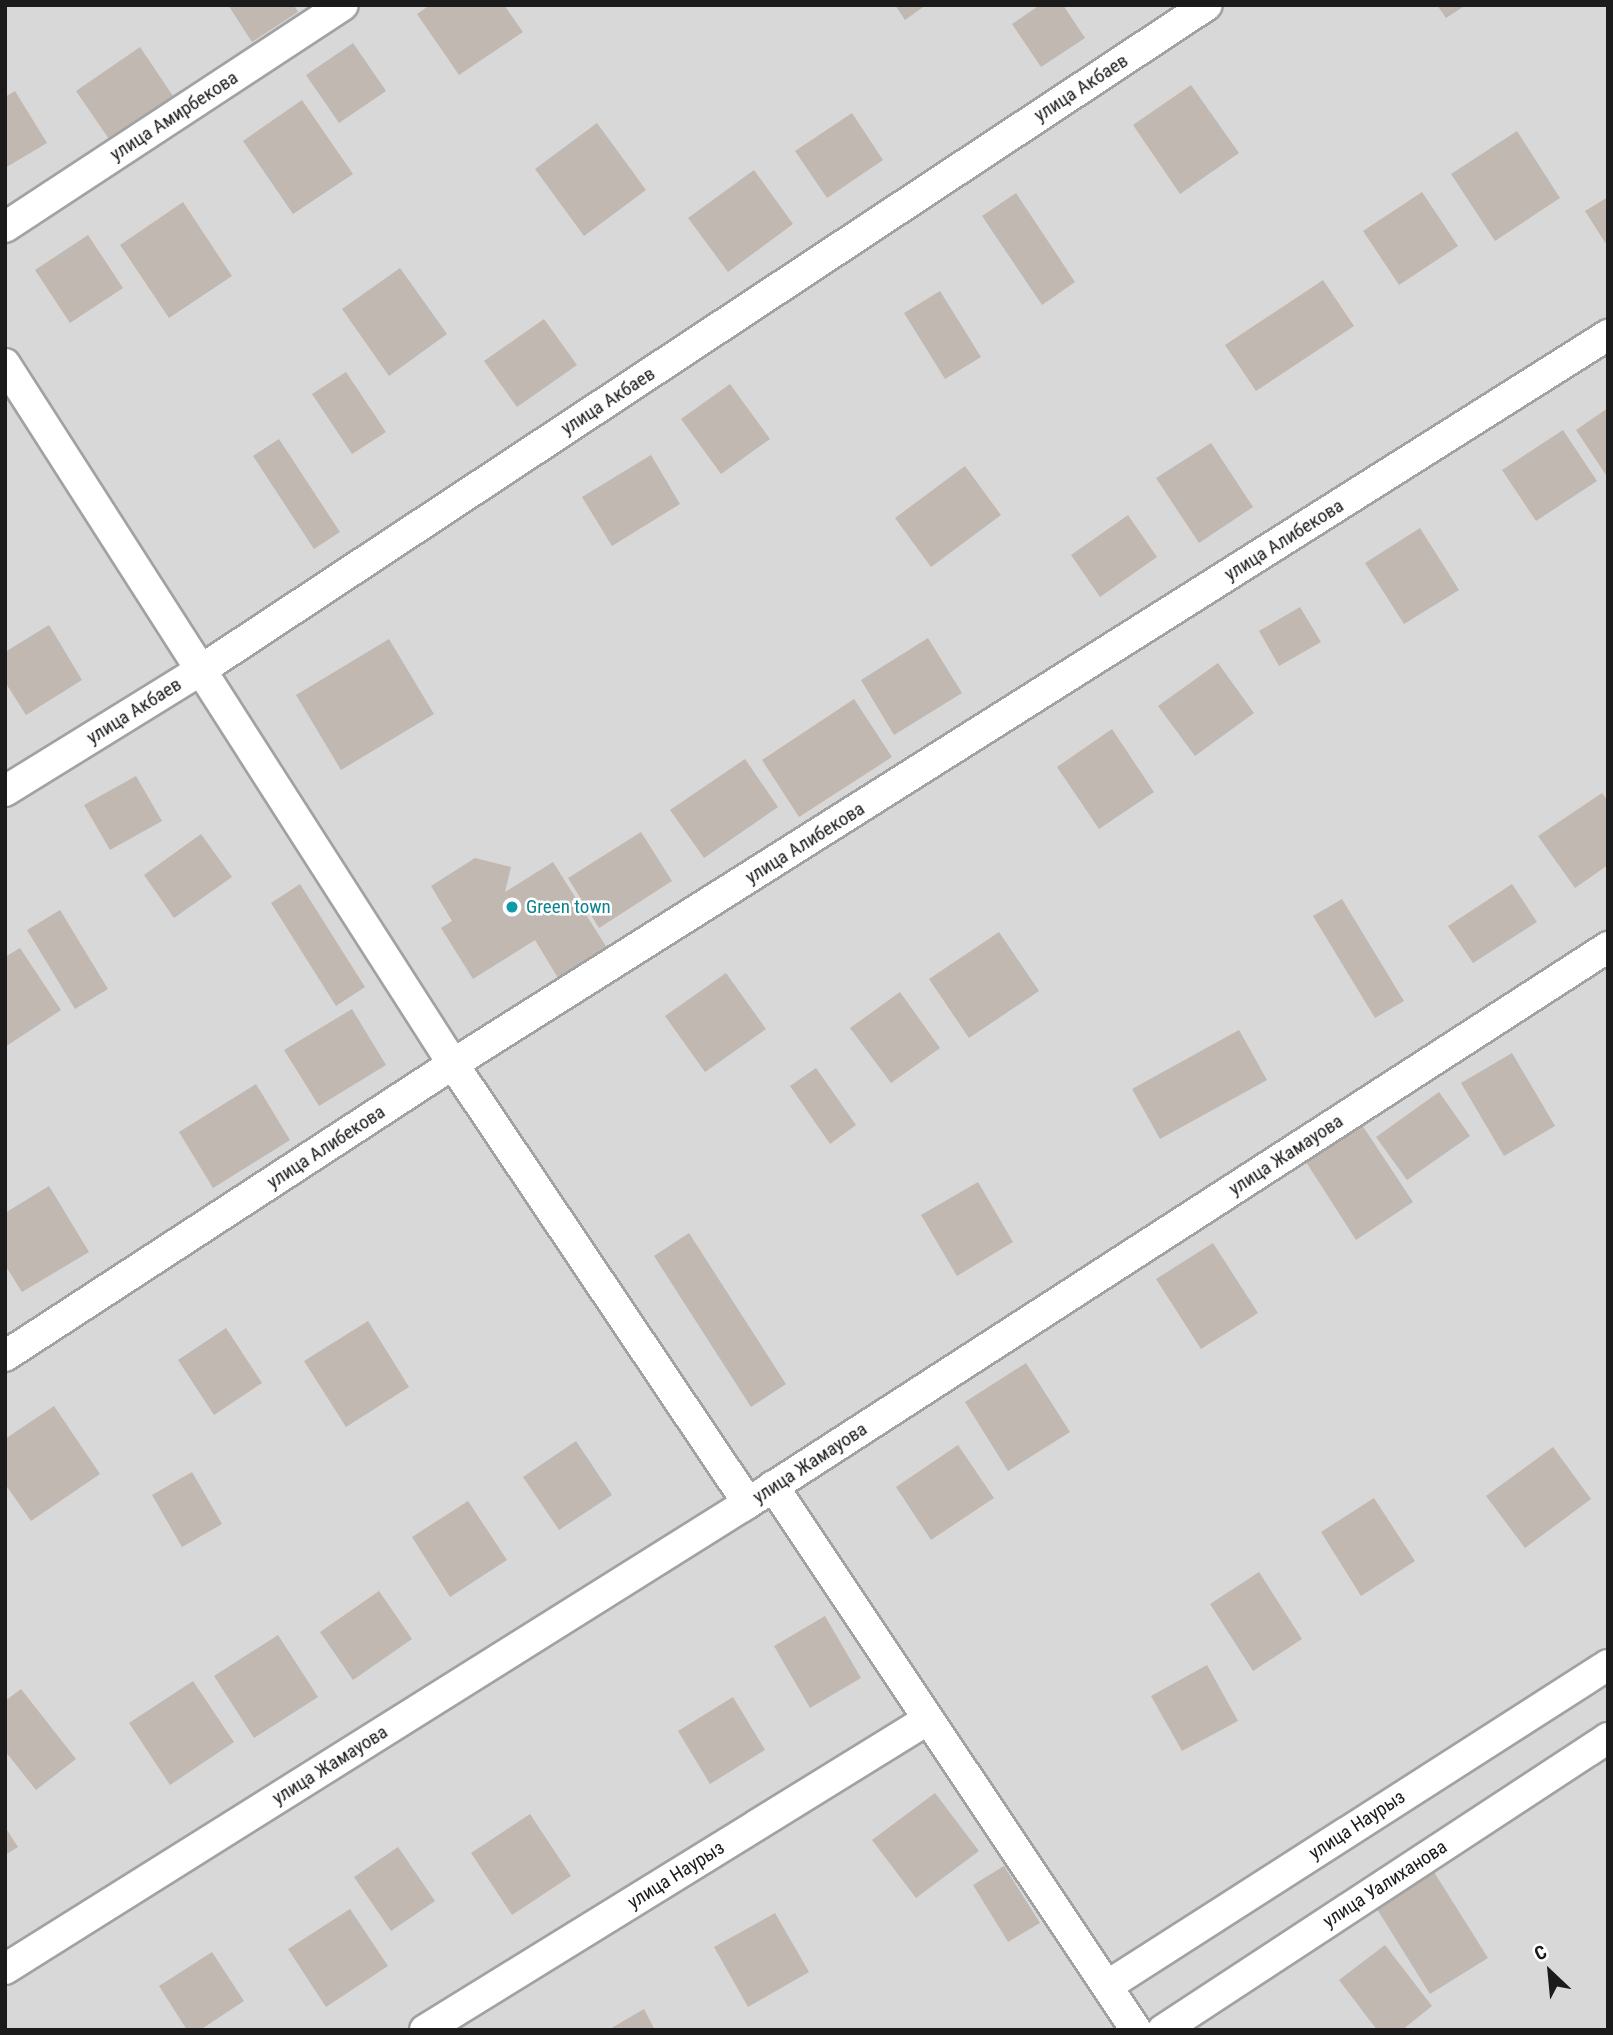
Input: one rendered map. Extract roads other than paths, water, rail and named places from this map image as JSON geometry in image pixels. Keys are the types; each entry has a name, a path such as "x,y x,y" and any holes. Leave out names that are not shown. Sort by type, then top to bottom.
{"street":[{"name":"улица Амирбекова","path":"5,227 343,5"},
{"name":"улица Акбаев","path":"5,791 204,668 1207,5"},
{"name":"улица Алибекова","path":"5,1356 453,1065 1608,335"},
{"path":"5,364 204,668 453,1065 748,1503"},
{"name":"улица Жамауова","path":"5,1969 748,1503 1608,947"},
{"path":"774,1486 927,1720 1136,2030"},
{"name":"улица Наурыз","path":"1107,1986 1608,1665"},
{"name":"улица Наурыз","path":"425,2030 927,1720"},
{"name":"улица Уалиханова","path":"1163,2030 1608,1738"}],"place":[{"name":"Green town","path":"512,907"}]}
